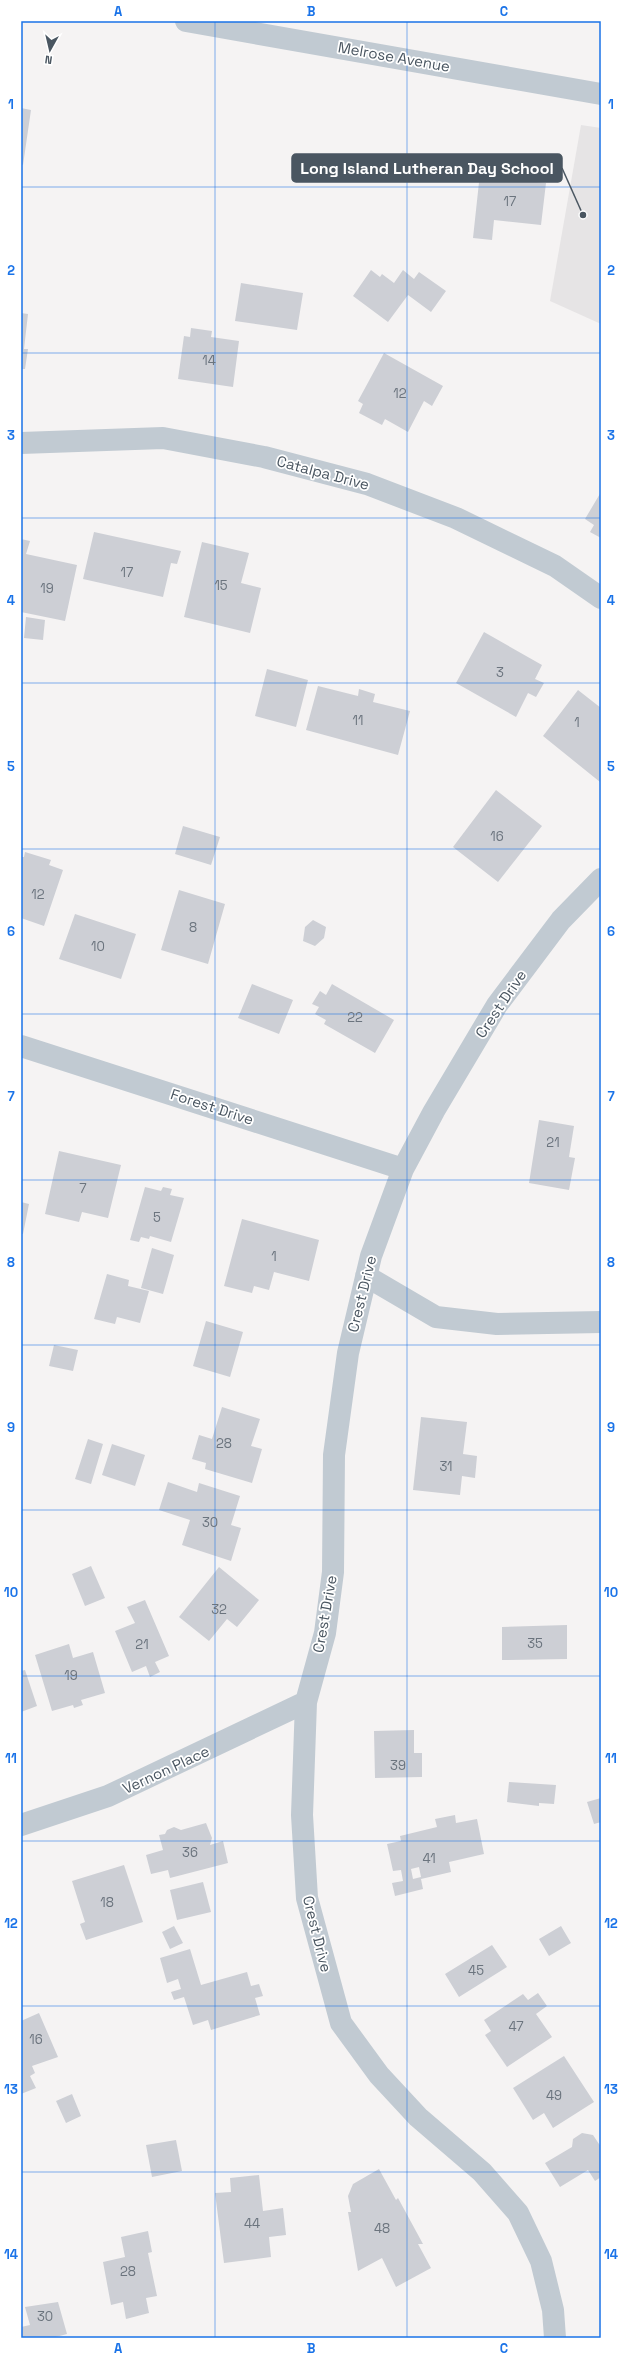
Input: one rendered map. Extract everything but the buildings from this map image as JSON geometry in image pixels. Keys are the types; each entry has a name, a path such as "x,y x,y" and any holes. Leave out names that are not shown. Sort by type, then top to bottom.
{"street":[{"name":"Melrose Avenue","path":"186,21 601,94"},
{"name":"Catalpa Drive","path":"21,443 163,438 264,457 359,482 449,515 477,528 555,566 601,598"},
{"name":"Crest Drive","path":"555,2338 553,2310 541,2261 518,2213 482,2172 418,2117 384,2080 341,2023 306,1898 302,1815 306,1702 327,1618 333,1572 334,1455 348,1353 370,1256 403,1169 434,1111 497,1005 560,920 601,879"},
{"name":"Forest Drive","path":"21,1046 403,1169"},
{"path":"366,1276 436,1317 497,1324 601,1322"},
{"name":"Vernon Place","path":"21,1825 108,1796 306,1702"}],"shaded area":[{"path":"581,125 601,128 601,324 550,301"}],"place":[{"name":"Long Island Lutheran Day School","path":"583,215"}]}
